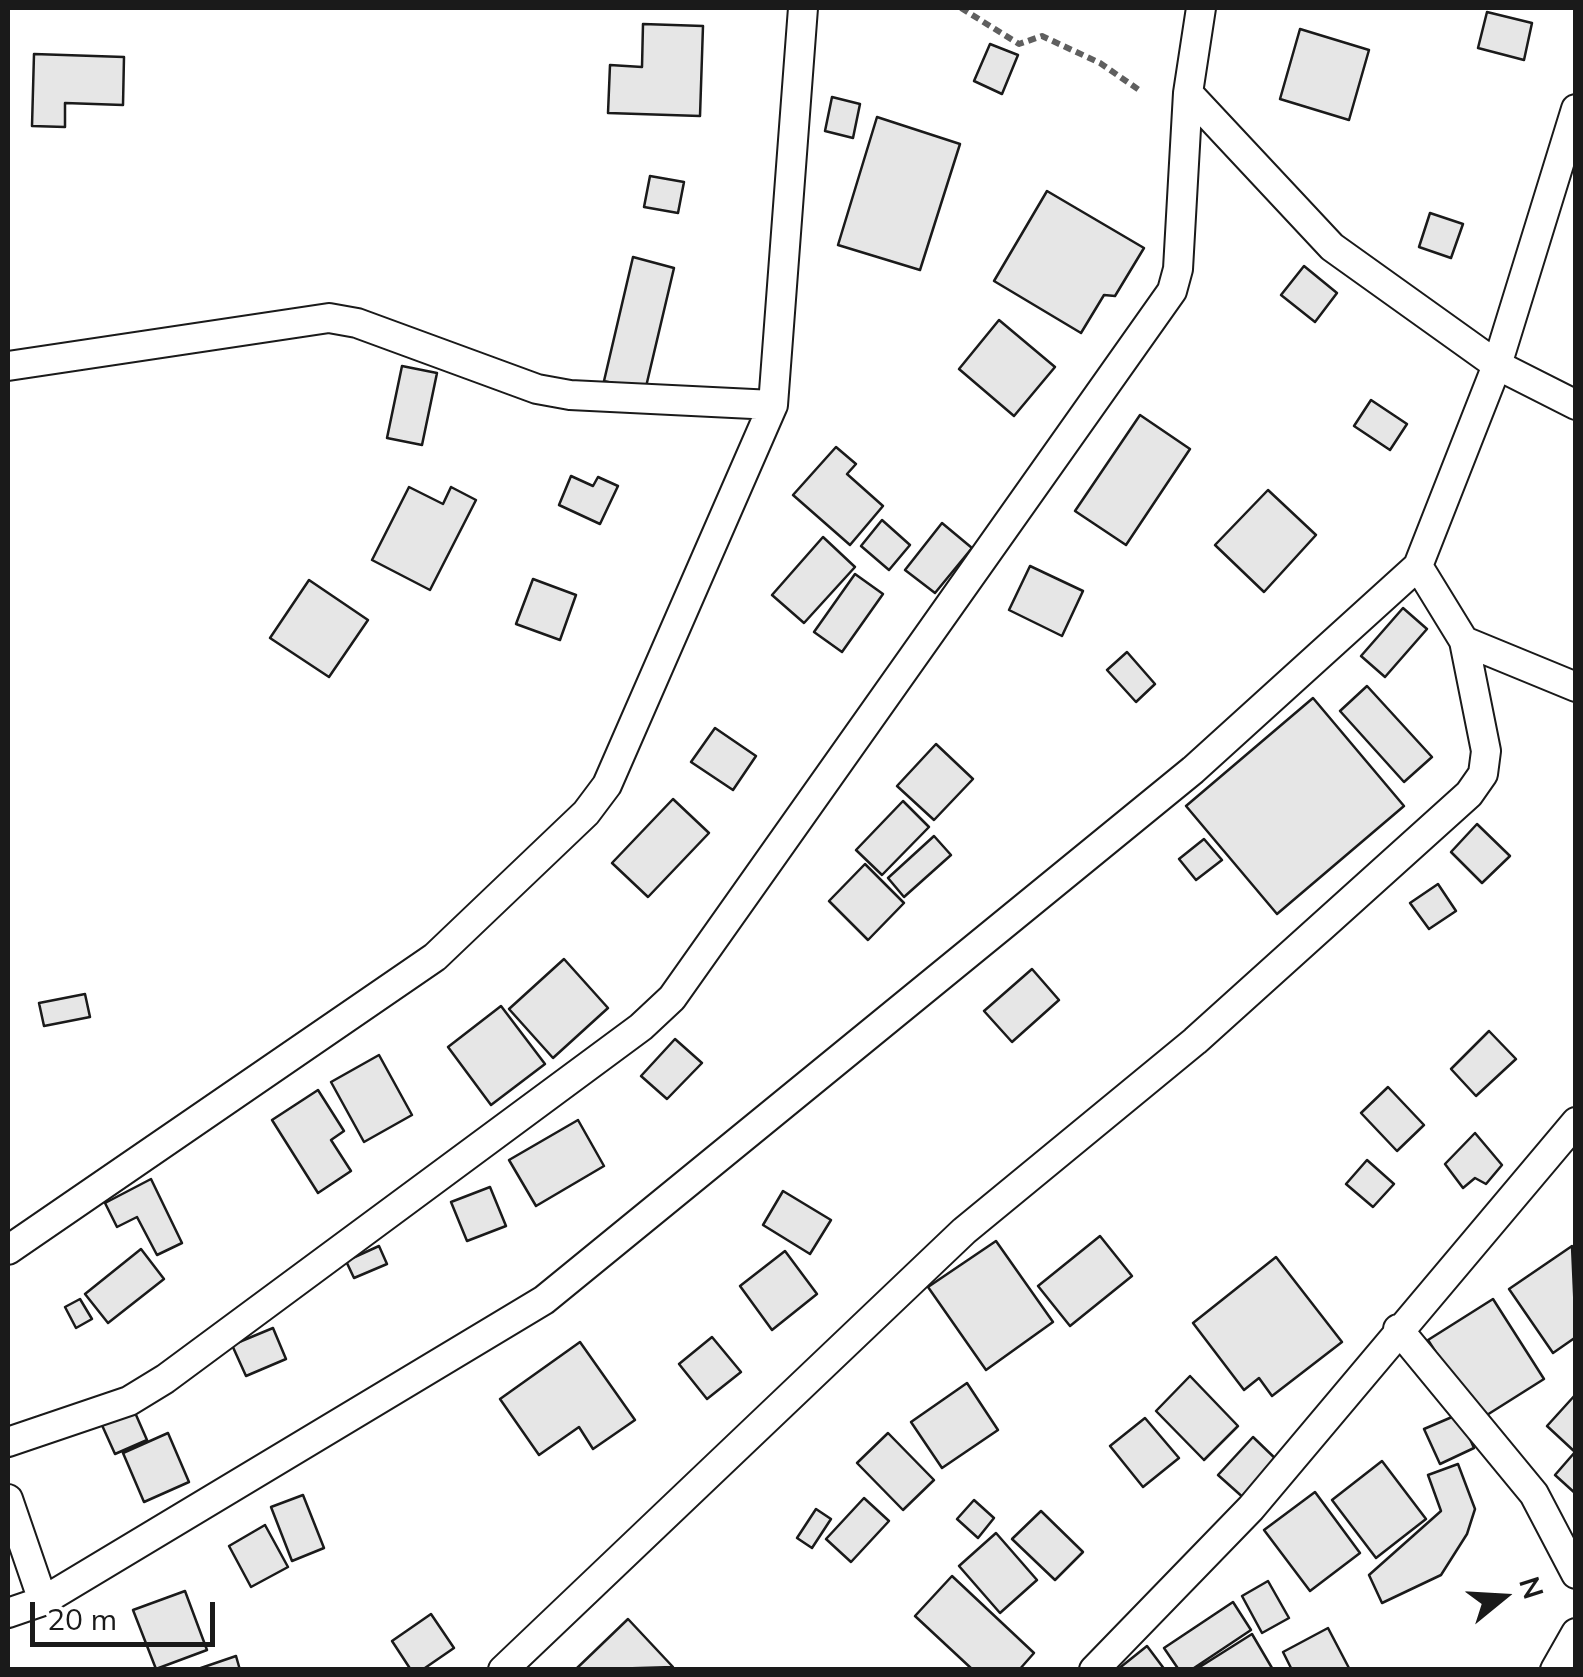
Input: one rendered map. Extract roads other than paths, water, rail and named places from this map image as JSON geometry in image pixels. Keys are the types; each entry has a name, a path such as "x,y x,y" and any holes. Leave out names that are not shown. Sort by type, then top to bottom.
{"lane":[{"path":"8,1250 435,957 586,813 607,785 774,405 803,8"},
{"path":"8,1442 130,1401 165,1378 641,1028 672,998 1172,291 1178,268 1187,106 1201,8"},
{"path":"1187,106 1332,247 1497,365 1576,405"},
{"path":"8,1613 44,1601 544,1300 1193,770 1418,566 1497,365 1576,109"},
{"path":"8,366 329,318 357,324 537,388 570,395 774,405"},
{"path":"503,1670 964,1231 1195,1040 1469,794 1483,774 1486,750 1464,640 1418,566"},
{"path":"1464,640 1576,687"},
{"path":"1094,1670 1251,1508 1576,1122"},
{"path":"1398,1329 1534,1494 1576,1574"},
{"path":"8,1499 44,1601"},
{"path":"1556,1670 1576,1633"}]}
